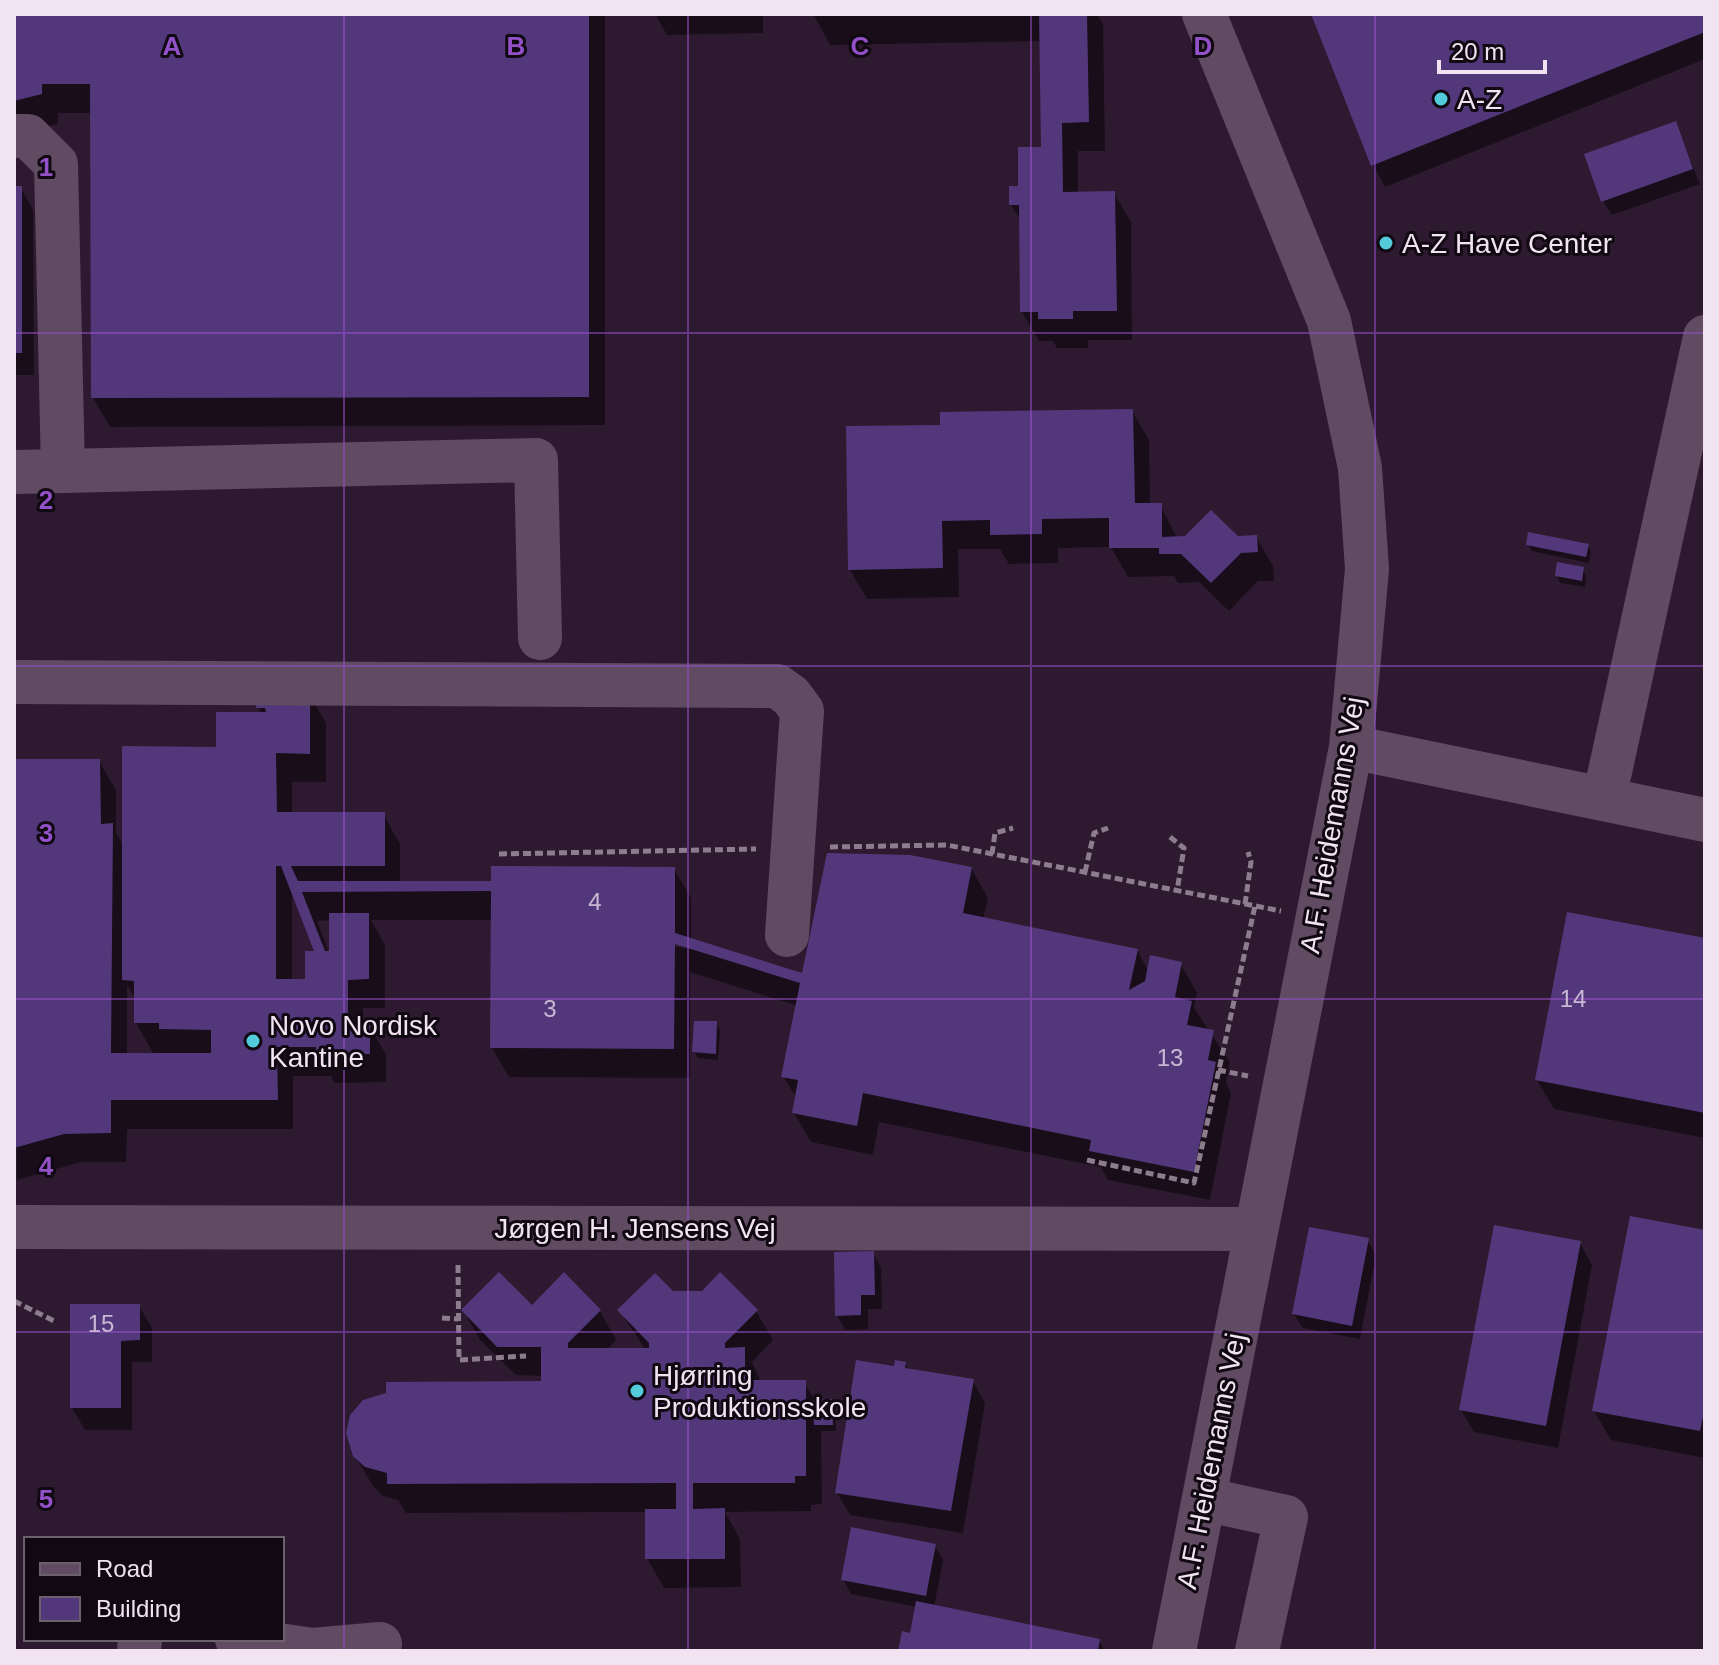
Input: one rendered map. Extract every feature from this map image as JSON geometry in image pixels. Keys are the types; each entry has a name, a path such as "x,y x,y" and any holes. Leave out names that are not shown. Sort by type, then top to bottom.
{"street":[{"name":"A.F. Heidemanns Vej","path":"1174,1651 1351,747 1367,569 1360,468 1329,321 1204,14"},
{"path":"14,136 28,136 56,164 63,471"},
{"path":"1604,799 1705,337"},
{"path":"14,472 536,460 540,638"},
{"path":"14,682 777,686 791,696 802,711 787,935"},
{"path":"1351,747 1705,820"},
{"name":"Jørgen H. Jensens Vej","path":"14,1227 1256,1229"},
{"path":"1204,1499 1286,1517 1257,1651"},
{"path":"251,1641 313,1650 380,1644"}],"path":[{"path":"992,854 995,833 1013,828"},
{"path":"1084,872 1094,833 1108,828"},
{"path":"1170,837 1184,848 1177,891"},
{"path":"499,854 947,845 1318,918"},
{"path":"1245,904 1251,862 1248,852"},
{"path":"1087,1160 1194,1183 1255,906"},
{"path":"457,1228 459,1360 526,1356"},
{"path":"14,1301 54,1321"},
{"path":"442,1318 458,1319"}],"building":[{"path":"14,14 589,14 589,397 91,398 90,84 42,84 42,94 14,101"},
{"path":"1039,14 1087,14 1089,122 1062,123 1063,192 1115,191 1117,311 1073,311 1073,319 1038,319 1038,312 1020,312 1019,205 1009,205 1009,186 1018,186 1018,147 1041,147"},
{"name":"A-Z","path":"1311,14 1705,14 1705,32 1371,166"},
{"path":"1676,121 1693,169 1601,202 1584,154"},
{"path":"14,186 22,186 22,353 14,353"},
{"path":"1133,409 1135,503 1162,503 1162,537 1185,536 1211,510 1238,536 1257,535 1258,552 1241,553 1211,583 1181,554 1159,554 1159,548 1109,548 1109,518 1042,519 1042,534 990,535 990,520 942,521 943,568 848,570 846,426 940,425 940,412"},
{"path":"1528,532 1589,544 1586,557 1526,545"},
{"path":"1557,562 1584,567 1582,581 1555,576"},
{"path":"256,692 310,692 310,754 276,753 277,812 385,812 385,866 291,866 298,881 491,881 491,866 675,867 675,933 802,973 827,853 910,855 972,867 963,913 1138,949 1129,990 1145,981 1150,955 1182,962 1175,997 1192,1001 1187,1025 1214,1030 1208,1060 1216,1062 1194,1172 1089,1151 1091,1140 863,1093 857,1126 792,1113 798,1080 781,1077 800,983 675,944 674,1049 490,1048 491,891 302,892 325,951 329,951 329,913 369,913 369,979 348,980 348,1023 370,1023 370,1054 316,1054 316,1047 277,1047 278,1100 111,1100 111,1133 64,1134 14,1148 14,759 100,759 101,824 113,823 111,1053 211,1053 211,1030 159,1029 159,1023 134,1023 134,981 122,980 122,746 216,747 216,712 266,712 265,708 256,708","holes":["276,866 281,866 314,951 305,951 305,979 276,979"]},
{"path":"1567,912 1705,938 1705,1113 1535,1080"},
{"path":"694,1021 717,1021 716,1054 692,1052"},
{"path":"1630,1216 1705,1230 1705,1407 1700,1431 1592,1411"},
{"path":"1494,1225 1581,1241 1546,1426 1459,1410"},
{"path":"1309,1227 1369,1238 1352,1326 1292,1314"},
{"path":"874,1251 875,1295 861,1295 861,1315 835,1316 834,1252"},
{"path":"499,1272 532,1305 564,1272 601,1310 568,1343 568,1348 649,1348 649,1343 617,1310 655,1273 673,1291 702,1291 720,1272 758,1310 725,1343 725,1348 745,1347 745,1380 806,1380 806,1476 795,1476 795,1483 693,1483 693,1509 725,1508 725,1559 645,1559 645,1509 676,1509 676,1483 387,1484 387,1473 365,1467 353,1456 346,1433 350,1415 363,1400 386,1393 386,1382 541,1381 541,1347 497,1347 461,1310"},
{"path":"70,1304 140,1304 140,1340 121,1341 121,1408 70,1408"},
{"path":"856,1360 894,1366 895,1360 906,1362 905,1368 974,1379 951,1511 835,1493"},
{"path":"832,1399 833,1425 814,1425 813,1400"},
{"path":"851,1527 936,1544 926,1596 841,1580"},
{"path":"916,1601 1100,1639 1098,1651 898,1651 902,1631 910,1633"}],"place":[{"name":"A-Z","path":"1441,99"},
{"name":"A-Z Have Center","path":"1386,243"},
{"name":"Novo Nordisk Kantine","path":"253,1041"},
{"name":"Hjørring Produktionsskole","path":"637,1391"}]}
